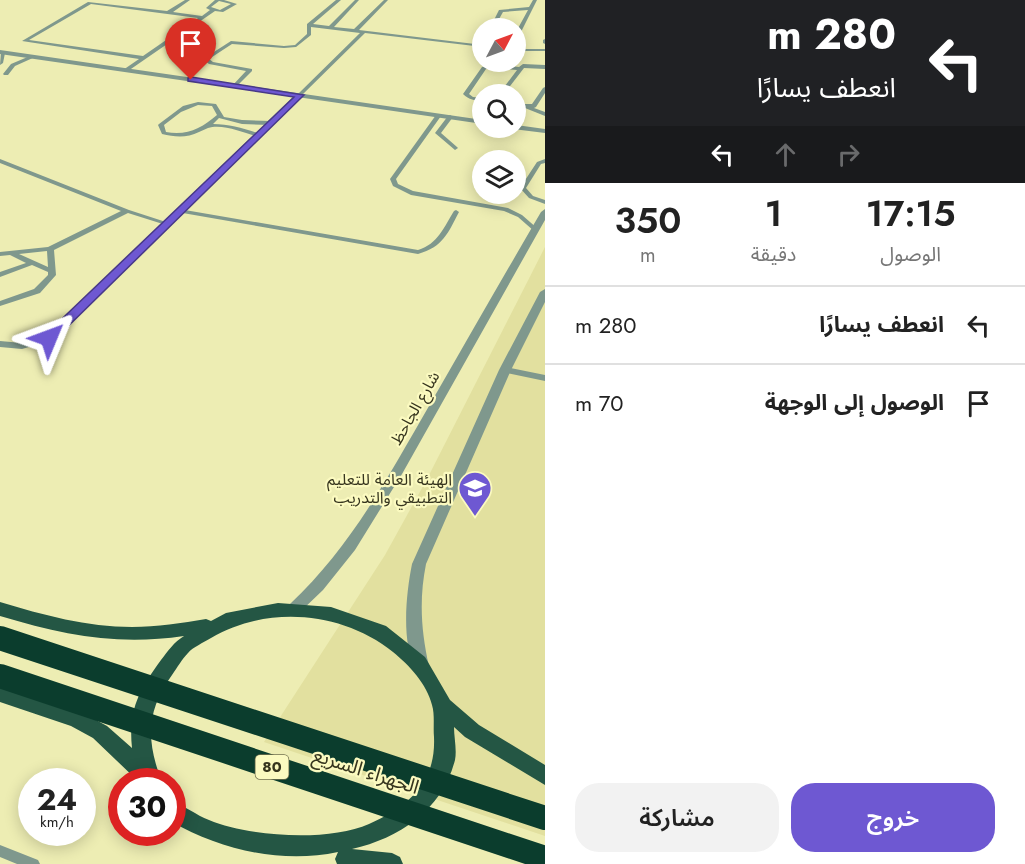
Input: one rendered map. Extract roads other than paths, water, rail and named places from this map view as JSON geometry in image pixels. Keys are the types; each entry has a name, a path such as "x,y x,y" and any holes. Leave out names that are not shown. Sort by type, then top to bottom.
{"highway":[{"name":"الجهراء السريع","path":"0,638 545,818"},
{"name":"الجهراء السريع","path":"0,676 545,858"}],"main road":[{"path":"0,609 80,629 121,634 153,633 215,625 254,612 295,608 337,614 375,629 408,653 422,667 442,705 447,746 443,766 424,806 408,823 388,838 340,858"},
{"path":"147,768 140,738 141,717 146,698 166,663 180,648 215,625"},
{"path":"0,694 78,720 100,732 138,768"},
{"path":"442,705 472,731 545,776"},
{"path":"186,824 214,844 262,860 289,863 340,858 392,864"}],"street":[{"path":"1,52 472,120"},
{"path":"0,344 22,346 49,338 300,95"},
{"path":"526,128 545,131"},
{"name":"شارع الجاحظ","path":"295,608 350,547 396,474 545,212"},
{"path":"422,667 413,633 412,609 413,587 419,564 505,369 545,292"}],"lane":[{"path":"168,13 188,0"},
{"path":"219,0 235,4 225,10 208,8 219,0"},
{"path":"309,25 339,0"},
{"path":"330,28 357,0"},
{"path":"355,31 386,0"},
{"path":"525,18 535,0"},
{"path":"144,58 24,41 90,3 202,17"},
{"path":"497,18 501,11 530,8"},
{"path":"126,70 213,10"},
{"path":"309,25 472,45"},
{"path":"235,86 250,70 211,63 206,59 231,42 296,46 309,34 309,25"},
{"path":"300,95 363,32"},
{"path":"526,47 533,49"},
{"path":"526,49 545,50"},
{"path":"0,63 1,52"},
{"path":"6,74 13,65 32,57"},
{"path":"526,66 545,67"},
{"path":"509,84 518,72"},
{"path":"472,85 466,94 472,98"},
{"path":"530,106 545,89"},
{"path":"220,115 208,126 186,136 164,133 162,129 162,125 187,105 195,103 214,105 220,115 233,121 271,123"},
{"path":"526,106 545,108"},
{"path":"530,106 545,114"},
{"path":"438,116 393,179 395,185 411,193 506,209 520,216 536,230"},
{"path":"450,117 438,133 455,148"},
{"path":"208,126 237,127 259,135"},
{"path":"425,134 446,148"},
{"path":"0,161 127,211 166,223"},
{"path":"545,161 539,163 523,188 531,196 545,202"},
{"path":"4,253 50,249 127,211"},
{"path":"178,211 418,252 432,249 442,237 456,212"},
{"path":"0,304 37,291 52,275 50,249"},
{"path":"4,253 51,271"},
{"path":"0,275 32,263"},
{"path":"505,369 545,378"},
{"path":"0,851 33,864"}],"place":[{"name":"الهيئة العامة للتعليم التطبيقي والتدريب","path":"475,517"}]}
